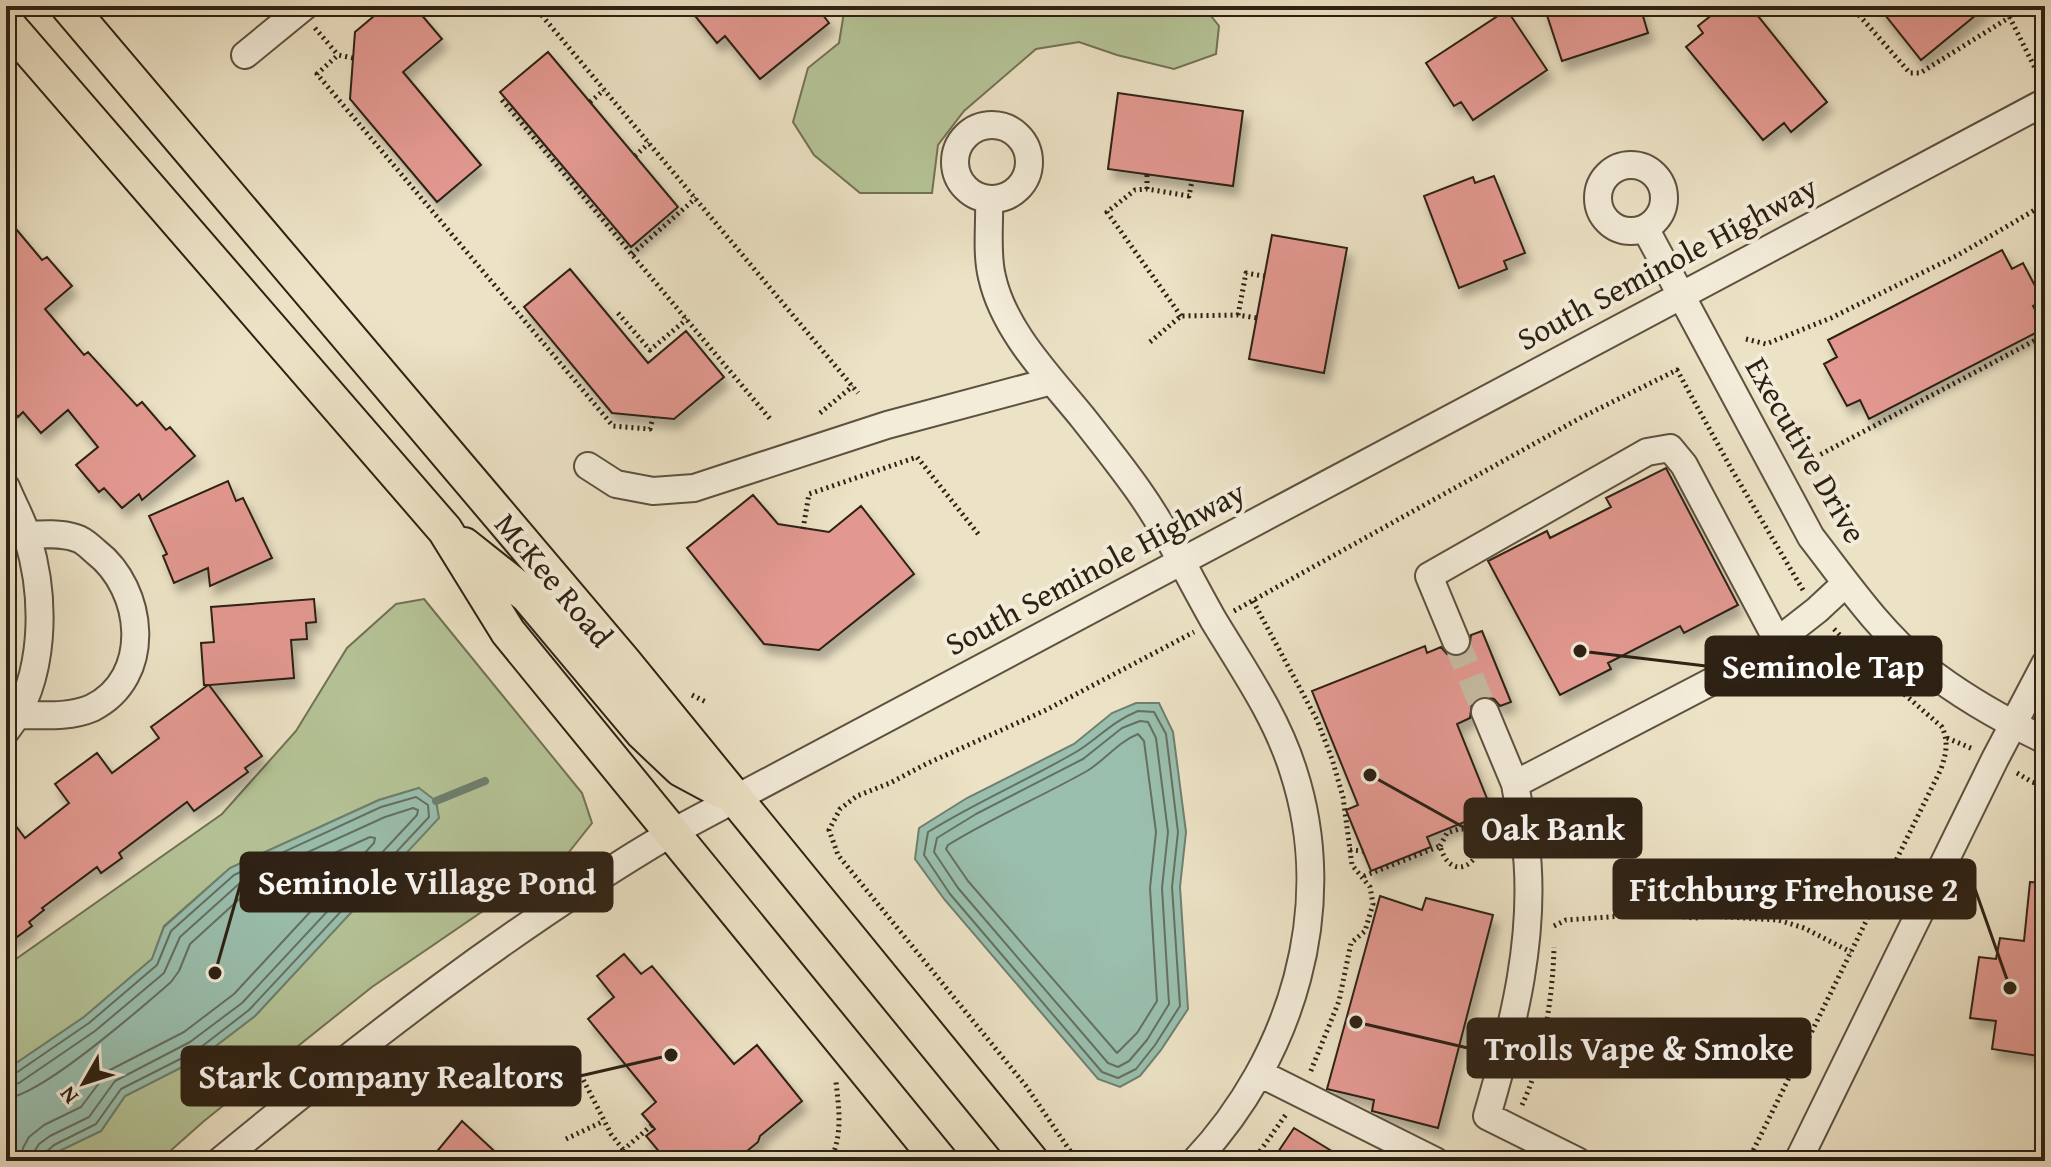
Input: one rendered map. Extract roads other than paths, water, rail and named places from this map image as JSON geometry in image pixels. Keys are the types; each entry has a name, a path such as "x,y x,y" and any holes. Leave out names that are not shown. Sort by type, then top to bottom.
{"main road":[{"name":"McKee Road","path":"68,6 624,662 1031,1161"},
{"name":"McKee Road","path":"6,23 445,530 508,632 940,1161"},
{"path":"445,530 528,596 643,733 681,769 735,798"}],"street":[{"path":"245,55 302,8"},
{"name":"South Seminole Highway","path":"220,1161 462,972 673,832 2045,102"},
{"path":"989,199 992,277 1011,324 1139,492 1279,735 1303,808 1309,860 1306,946 1299,981 1286,1019 1259,1073 1239,1105 1195,1161"},
{"name":"Executive Drive","path":"1645,228 1811,537 1846,583 1882,626 1923,666 2013,725 2045,740"},
{"path":"588,466 616,484 653,491 694,488 887,425 1052,381"},
{"path":"1456,641 1429,576 1647,452 1670,448 1684,465 1777,640"},
{"path":"6,487 27,535 39,596 38,642 30,679 12,723"},
{"path":"12,723 93,707 117,688 133,658 137,629 132,600 111,563 79,538 47,533 27,535"},
{"path":"1515,784 1753,660 1846,583"},
{"path":"1798,1161 2045,664"},
{"path":"1485,712 1515,784 1525,841 1527,898 1521,979 1487,1116 1551,1155 1577,1161"},
{"path":"1259,1073 1435,1161"}],"water":[{"path":"1136,703 1159,703 1173,732 1186,832 1180,887 1188,1009 1140,1076 1120,1087 1098,1079 944,899 915,859 919,828 967,798 1074,744 1112,713"},
{"path":"419,788 436,801 439,818 255,1016 200,1058 125,1096 101,1131 59,1151 47,1161 6,1161 6,1070 84,1017 152,959 164,927 230,868 379,800"}],"waterway":[{"path":"436,801 485,781"}],"tunnel":[{"path":"1456,641 1485,712"}],"place":[{"name":"Seminole Tap","path":"1580,651"},
{"name":"Oak Bank","path":"1370,775"},
{"name":"Seminole Village Pond","path":"215,973"},
{"name":"Fitchburg Firehouse 2","path":"2010,988"},
{"name":"Trolls Vape & Smoke","path":"1356,1022"},
{"name":"Stark Company Realtors","path":"671,1055"}]}
